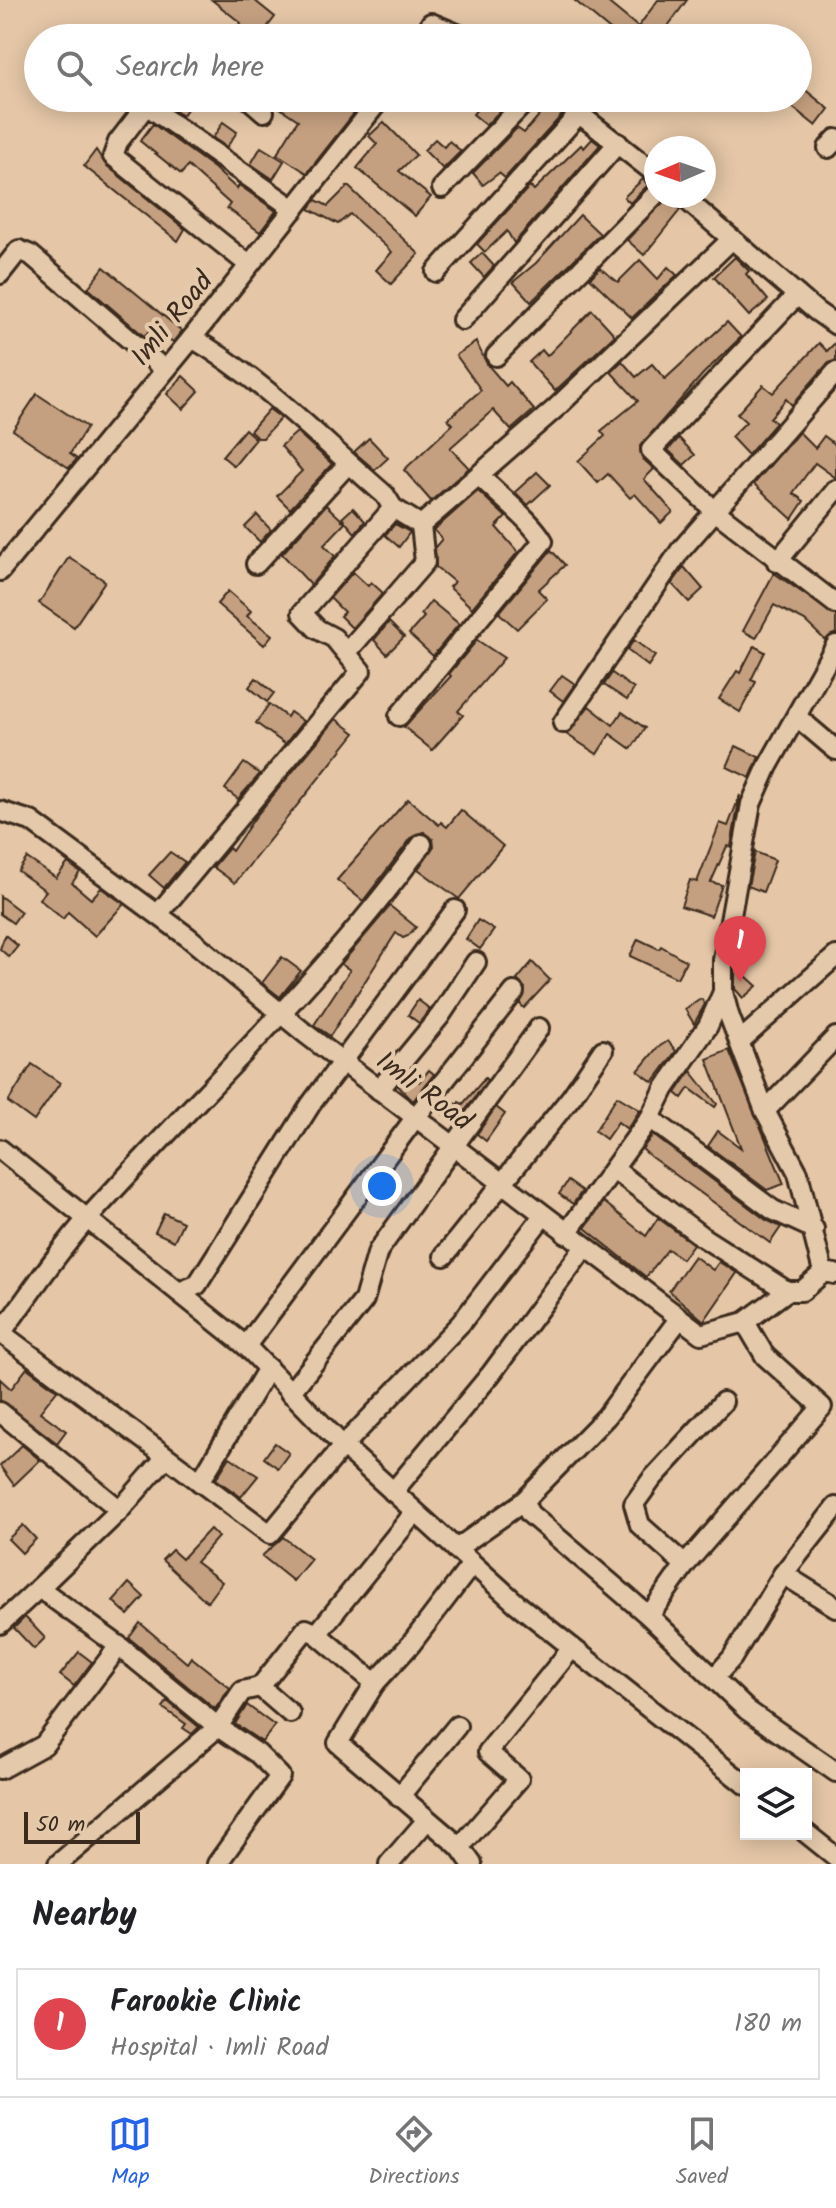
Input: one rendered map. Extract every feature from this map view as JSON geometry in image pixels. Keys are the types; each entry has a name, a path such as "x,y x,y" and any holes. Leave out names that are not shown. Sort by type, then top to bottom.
{"street":[{"path":"141,112 118,142 113,156 249,265"},
{"path":"163,112 294,209"},
{"name":"Imli Road","path":"0,571 192,338 370,112"},
{"path":"442,188 515,112"},
{"path":"576,112 644,164"},
{"path":"436,272 579,114"},
{"path":"462,320 618,143"},
{"path":"496,356 644,206"},
{"path":"696,208 836,325"},
{"path":"421,525 480,476 732,239"},
{"path":"0,274 19,250 31,255 165,370"},
{"path":"797,295 651,450 715,511 777,562 836,604"},
{"path":"192,338 227,358 282,402 385,495 393,508 421,525"},
{"path":"563,723 680,551 836,372"},
{"path":"256,564 348,464"},
{"path":"399,716 543,541 536,528 525,523 480,476"},
{"path":"777,562 836,490"},
{"path":"158,914 361,671 347,652 302,613 393,508"},
{"path":"347,652 425,562 421,525"},
{"name":"Imli Road","path":"0,811 31,821 158,914 341,1061 701,1334 745,1322 787,1291 802,1291 830,1273 798,1173 765,1111 739,1042 723,992 723,960 731,898 751,804 836,645"},
{"path":"797,717 836,750"},
{"path":"422,844 393,884 282,1014 87,1219 0,1333 270,1534 343,1446 461,1323 543,1216"},
{"path":"179,1292 197,1285 341,1061 455,910"},
{"path":"739,1042 836,956"},
{"path":"379,1090 440,1016 476,962"},
{"path":"246,1346 415,1118 514,992"},
{"path":"566,1234 650,1118 665,1088 708,1026 723,992"},
{"path":"290,1392 364,1300 378,1251 539,1028"},
{"path":"765,1111 836,1037"},
{"path":"444,1256 572,1096 603,1050"},
{"path":"650,1118 773,1210 814,1229"},
{"path":"0,1149 246,1346 343,1446 472,1564 572,1648 740,1780"},
{"path":"615,1170 704,1238 787,1291"},
{"path":"393,1492 491,1374 584,1248"},
{"path":"456,1549 523,1502 606,1417 679,1319"},
{"path":"649,1616 685,1565 822,1407 765,1356 745,1322"},
{"path":"200,1482 268,1368"},
{"path":"685,1565 640,1525 634,1504 652,1479 723,1402"},
{"path":"0,1412 120,1510"},
{"path":"0,1624 120,1510 166,1457"},
{"path":"523,1502 530,1514 649,1616 747,1710 836,1772"},
{"path":"715,1677 732,1658 783,1574 836,1507"},
{"path":"317,1634 415,1512"},
{"path":"472,1564 411,1644 375,1683 338,1743 460,1847 472,1864"},
{"path":"783,1574 836,1607"},
{"path":"39,1588 119,1646 218,1727 258,1754 280,1776 217,1864"},
{"path":"58,1864 218,1727 242,1691 260,1687 306,1629 317,1634 375,1683"},
{"path":"0,1769 44,1745 119,1646"},
{"path":"460,1847 519,1779 488,1752 572,1648"},
{"path":"260,1687 290,1713"},
{"path":"399,1797 457,1726"},
{"path":"389,1864 427,1820"},
{"path":"812,1838 836,1857"}],"building":[{"path":"212,0 254,0 275,17 270,24 241,23"},
{"path":"574,0 605,0 634,24 603,24"},
{"path":"658,0 687,0 669,24 640,24"},
{"path":"812,95 829,109 816,126 798,112 812,112"},
{"path":"286,112 355,112 307,173 277,154 298,120"},
{"path":"475,112 499,112 486,125 473,114"},
{"path":"542,112 558,112 562,115 505,178 499,173 483,185 473,173 517,128 524,133"},
{"path":"223,122 237,132 227,147 213,138"},
{"path":"384,122 416,155 399,171 431,197 415,216 357,168 377,144 369,136"},
{"path":"153,124 214,168 237,189 239,185 276,211 260,232 227,208 230,204 188,166 181,174 140,141"},
{"path":"435,139 444,147 449,141 461,151 443,169 424,150"},
{"path":"592,139 600,145 514,243 507,231 485,252 477,244 530,186 534,190 581,145 584,148"},
{"path":"261,147 284,161 273,179 251,164"},
{"path":"96,150 106,165 185,229 178,241 84,166"},
{"path":"643,179 644,189 630,203 624,197"},
{"path":"348,186 419,254 391,284 376,270 392,252 350,214 338,224 309,209 316,200 328,206"},
{"path":"657,208 680,210 644,255 627,240"},
{"path":"580,215 600,234 531,302 513,282 536,263"},
{"path":"482,253 494,266 484,277 471,263"},
{"path":"735,257 749,271 746,274 768,300 749,316 714,277"},
{"path":"640,260 658,279 668,267 677,275 632,318 590,278 600,268 618,282"},
{"path":"104,267 182,331 173,342 153,327 144,336 88,288"},
{"path":"592,310 615,335 555,391 529,362 542,350 547,356"},
{"path":"727,322 741,337 703,374 640,446 642,458 654,469 644,479 673,512 661,523 635,494 630,498 608,474 598,483 578,461 605,436 601,431 638,401 611,372 622,361 636,377 652,364 665,379"},
{"path":"476,342 487,364 506,386 510,382 534,410 511,430 493,410 450,448 469,468 431,501 404,470 453,424 448,419 481,390 456,355"},
{"path":"836,342 836,360 827,364 792,405 786,399 770,418 776,423 748,455 731,437 746,422 737,414 763,385 773,393 819,343 827,351"},
{"path":"183,376 199,391 183,409 167,394"},
{"path":"37,394 87,427 70,454 77,459 69,468 13,430"},
{"path":"269,409 281,418 263,438 258,438 250,431"},
{"path":"245,429 256,439 234,466 222,456"},
{"path":"297,432 332,464 290,509 277,496 302,471 281,446"},
{"path":"799,432 815,448 824,436 836,445 836,478 815,463 793,493 804,501 792,519 754,484"},
{"path":"369,438 388,458 375,470 354,452"},
{"path":"679,438 695,455 684,465 668,450"},
{"path":"537,472 550,485 528,505 515,492"},
{"path":"478,491 506,517 496,527 518,552 472,608 449,587 454,582 436,567 435,547 442,539 434,530"},
{"path":"326,505 345,523 324,545 335,556 311,585 282,554"},
{"path":"353,508 365,521 355,533 342,518"},
{"path":"257,515 271,530 260,542 245,527"},
{"path":"395,524 410,532 399,547 385,535"},
{"path":"551,550 565,565 538,590 547,599 517,629 499,613"},
{"path":"69,557 105,581 74,627 39,603"},
{"path":"684,567 703,589 689,602 672,584"},
{"path":"353,572 368,586 371,582 383,593 352,628 340,616 344,612 330,598"},
{"path":"774,573 836,616 836,633 825,640 805,621 774,605 756,638 743,631"},
{"path":"228,591 251,611 247,616 272,635 264,645 217,604"},
{"path":"431,601 459,624 433,656 409,634 424,617 421,614"},
{"path":"389,622 404,637 387,654 374,640"},
{"path":"477,640 504,658 458,711 463,715 432,750 404,727 451,676 449,674"},
{"path":"634,640 655,656 648,666 627,650"},
{"path":"754,646 765,652 751,680 756,682 740,712 719,699 737,671 740,673"},
{"path":"612,673 634,689 627,700 604,685"},
{"path":"562,675 575,684 563,701 550,691"},
{"path":"256,678 274,693 267,702 249,687"},
{"path":"269,704 287,717 290,712 303,721 285,744 256,723"},
{"path":"589,706 613,725 622,712 645,728 631,749 610,734 597,754 566,734"},
{"path":"336,719 355,733 235,883 213,867 229,848 232,851 256,816"},
{"path":"736,746 759,757 750,778 727,767"},
{"path":"244,763 260,774 238,799 225,789"},
{"path":"740,795 731,847 727,846 711,882 722,885 711,916 681,906 690,880 697,882 720,823 728,826"},
{"path":"408,799 439,825 441,822 447,827 461,810 503,846 459,899 418,869 434,846 433,839 424,832 412,837 363,901 337,880"},
{"path":"170,852 185,862 164,888 149,875"},
{"path":"755,852 775,860 763,892 748,886"},
{"path":"27,858 56,878 68,863 80,872 72,883 91,899 101,888 124,904 95,936 68,912 63,919 39,899 46,891 18,871"},
{"path":"0,896 21,912 13,923 0,914"},
{"path":"390,906 416,927 403,938 396,933 330,1036 314,1025 350,970 341,964"},
{"path":"478,920 494,930 480,949 466,939"},
{"path":"5,935 18,946 9,957 0,949"},
{"path":"638,939 659,949 661,946 686,961 677,978 630,956"},
{"path":"282,957 301,971 280,997 262,983"},
{"path":"532,962 550,980 524,1008 520,1004 525,988 517,980"},
{"path":"735,966 757,986 743,998 735,989"},
{"path":"701,999 705,1004 694,1024 685,1009"},
{"path":"418,1000 430,1009 419,1023 408,1015"},
{"path":"668,1041 676,1051 653,1082 638,1071 657,1048"},
{"path":"729,1050 784,1184 767,1190 708,1146 718,1131 741,1148 707,1059"},
{"path":"32,1064 60,1083 34,1121 8,1102"},
{"path":"429,1070 434,1074 413,1101 398,1086 408,1074 419,1082"},
{"path":"691,1071 717,1104 715,1107 689,1088 682,1098 676,1093"},
{"path":"485,1078 487,1080 457,1122 436,1110 447,1097 457,1105 459,1102 463,1104"},
{"path":"617,1096 640,1110 627,1129 618,1122 606,1139 595,1131"},
{"path":"496,1107 505,1114 486,1141 477,1134"},
{"path":"653,1135 766,1220 781,1227 770,1243 642,1149"},
{"path":"568,1181 582,1191 573,1204 559,1194"},
{"path":"604,1202 646,1236 658,1218 693,1244 682,1259 668,1249 646,1277 585,1228"},
{"path":"164,1213 183,1222 174,1241 155,1232"},
{"path":"694,1256 713,1270 719,1262 737,1273 704,1321 669,1291"},
{"path":"27,1368 57,1390 40,1412 66,1431 57,1443 0,1400 0,1379 11,1389"},
{"path":"275,1443 289,1453 278,1468 264,1458"},
{"path":"22,1445 40,1460 14,1485 0,1466"},
{"path":"230,1457 258,1476 241,1497 216,1479"},
{"path":"23,1525 36,1539 22,1553 8,1539"},
{"path":"210,1529 218,1537 196,1562 222,1582 207,1602 162,1560 172,1550 182,1559"},
{"path":"283,1537 311,1559 293,1581 262,1556"},
{"path":"129,1583 144,1597 128,1615 113,1601"},
{"path":"25,1617 45,1638 34,1649 14,1628"},
{"path":"140,1623 187,1663 191,1657 230,1688 215,1709 129,1638"},
{"path":"79,1652 92,1662 74,1686 60,1675"},
{"path":"167,1701 199,1727 192,1734 183,1728 186,1724 163,1708"},
{"path":"247,1705 275,1726 262,1742 235,1724"}],"place":[{"name":"Farookie Clinic","path":"740,982"}]}
